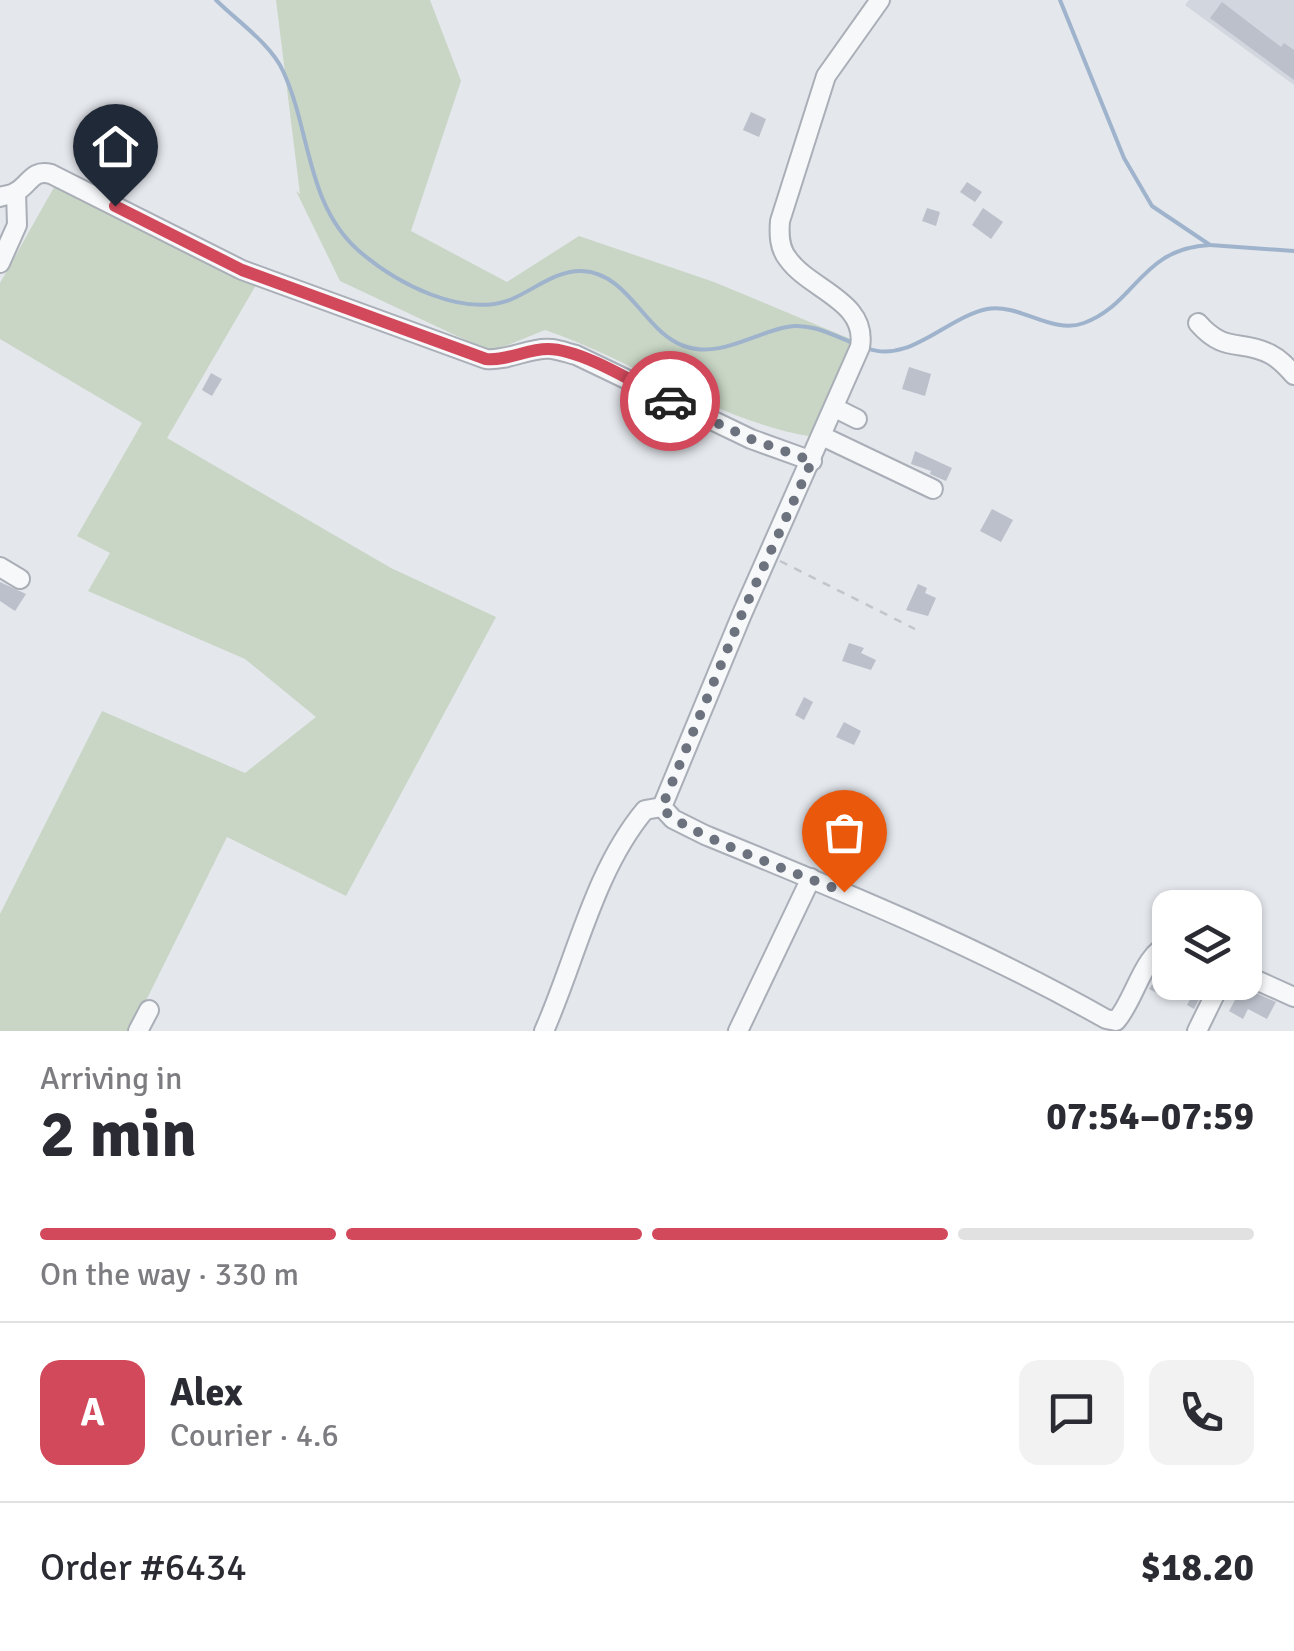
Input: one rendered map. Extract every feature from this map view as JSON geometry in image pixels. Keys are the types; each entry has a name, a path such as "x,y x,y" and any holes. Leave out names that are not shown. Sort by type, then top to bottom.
{"street":[{"path":"662,807 860,347 860,324 852,312 788,260 779,239 780,221 826,76 880,0"},
{"path":"0,262 17,225 8,195 44,171 242,270 486,359 500,360 522,352 550,349 576,356 751,439 812,461"},
{"path":"1198,323 1208,335 1225,344 1266,351 1294,375"},
{"path":"835,408 857,418"},
{"path":"822,436 933,489"},
{"path":"0,568 20,580"},
{"path":"662,807 673,819 705,835 941,934 1116,1021 1152,960"},
{"path":"544,1031 597,896 623,842 645,810 662,807"},
{"path":"738,1031 811,878"},
{"path":"1262,983 1294,997"},
{"path":"1197,1031 1212,1000"},
{"path":"138,1031 149,1010"}],"path":[{"path":"770,556 915,629"}],"shaded area":[{"path":"1189,0 1294,0 1294,85 1185,5"}],"green space":[{"path":"276,0 430,0 461,81 411,231 507,282 579,236 714,282 853,340 813,437 743,418 545,330 491,352 340,281 296,191 300,194"},
{"path":"57,182 256,285 167,438 391,568 496,617 346,896 227,837 131,1031 0,1031 0,914 102,711 245,773 316,717 245,659 88,591 110,553 77,536 142,423 0,339 0,283"}],"building":[{"path":"1222,2 1281,47 1284,43 1294,50 1294,80 1210,18"},
{"path":"751,112 766,119 759,137 743,130"},
{"path":"967,182 982,192 975,202 960,192"},
{"path":"927,208 940,212 936,226 922,221"},
{"path":"983,208 1003,222 991,239 972,225"},
{"path":"909,367 931,374 925,396 902,389"},
{"path":"211,373 222,379 212,396 202,390"},
{"path":"915,451 952,468 946,481 911,464"},
{"path":"992,509 1013,520 1001,542 980,531"},
{"path":"0,582 26,594 15,611 0,601"},
{"path":"918,584 936,598 928,616 906,610"},
{"path":"849,643 864,648 861,653 876,660 871,670 842,661"},
{"path":"804,697 813,702 804,720 795,715"},
{"path":"844,722 861,731 854,745 836,737"},
{"path":"1262,996 1276,1002 1267,1019 1248,1009 1243,1019 1229,1011 1235,1000 1262,1000"},
{"path":"1190,1000 1198,1000 1194,1009 1187,1005"}],"waterway":[{"path":"216,0 278,61 292,94 319,190 342,233 374,263 411,286 452,301 493,304 512,299 555,277 582,271 612,282 658,329 684,346 723,347 795,326 821,330 853,343"},
{"path":"1060,0 1124,158 1152,206 1210,245 1294,251"},
{"path":"867,348 897,350 987,309 1012,310 1060,325 1084,323 1116,303 1169,256 1187,248 1210,245"}],"way so far":[{"path":"670,401 751,439 812,461 742,614 662,807 673,819 705,835 844,892"}],"route":[{"path":"115,206 242,270 486,359 500,360 522,352 550,349 576,356 670,401"}]}
